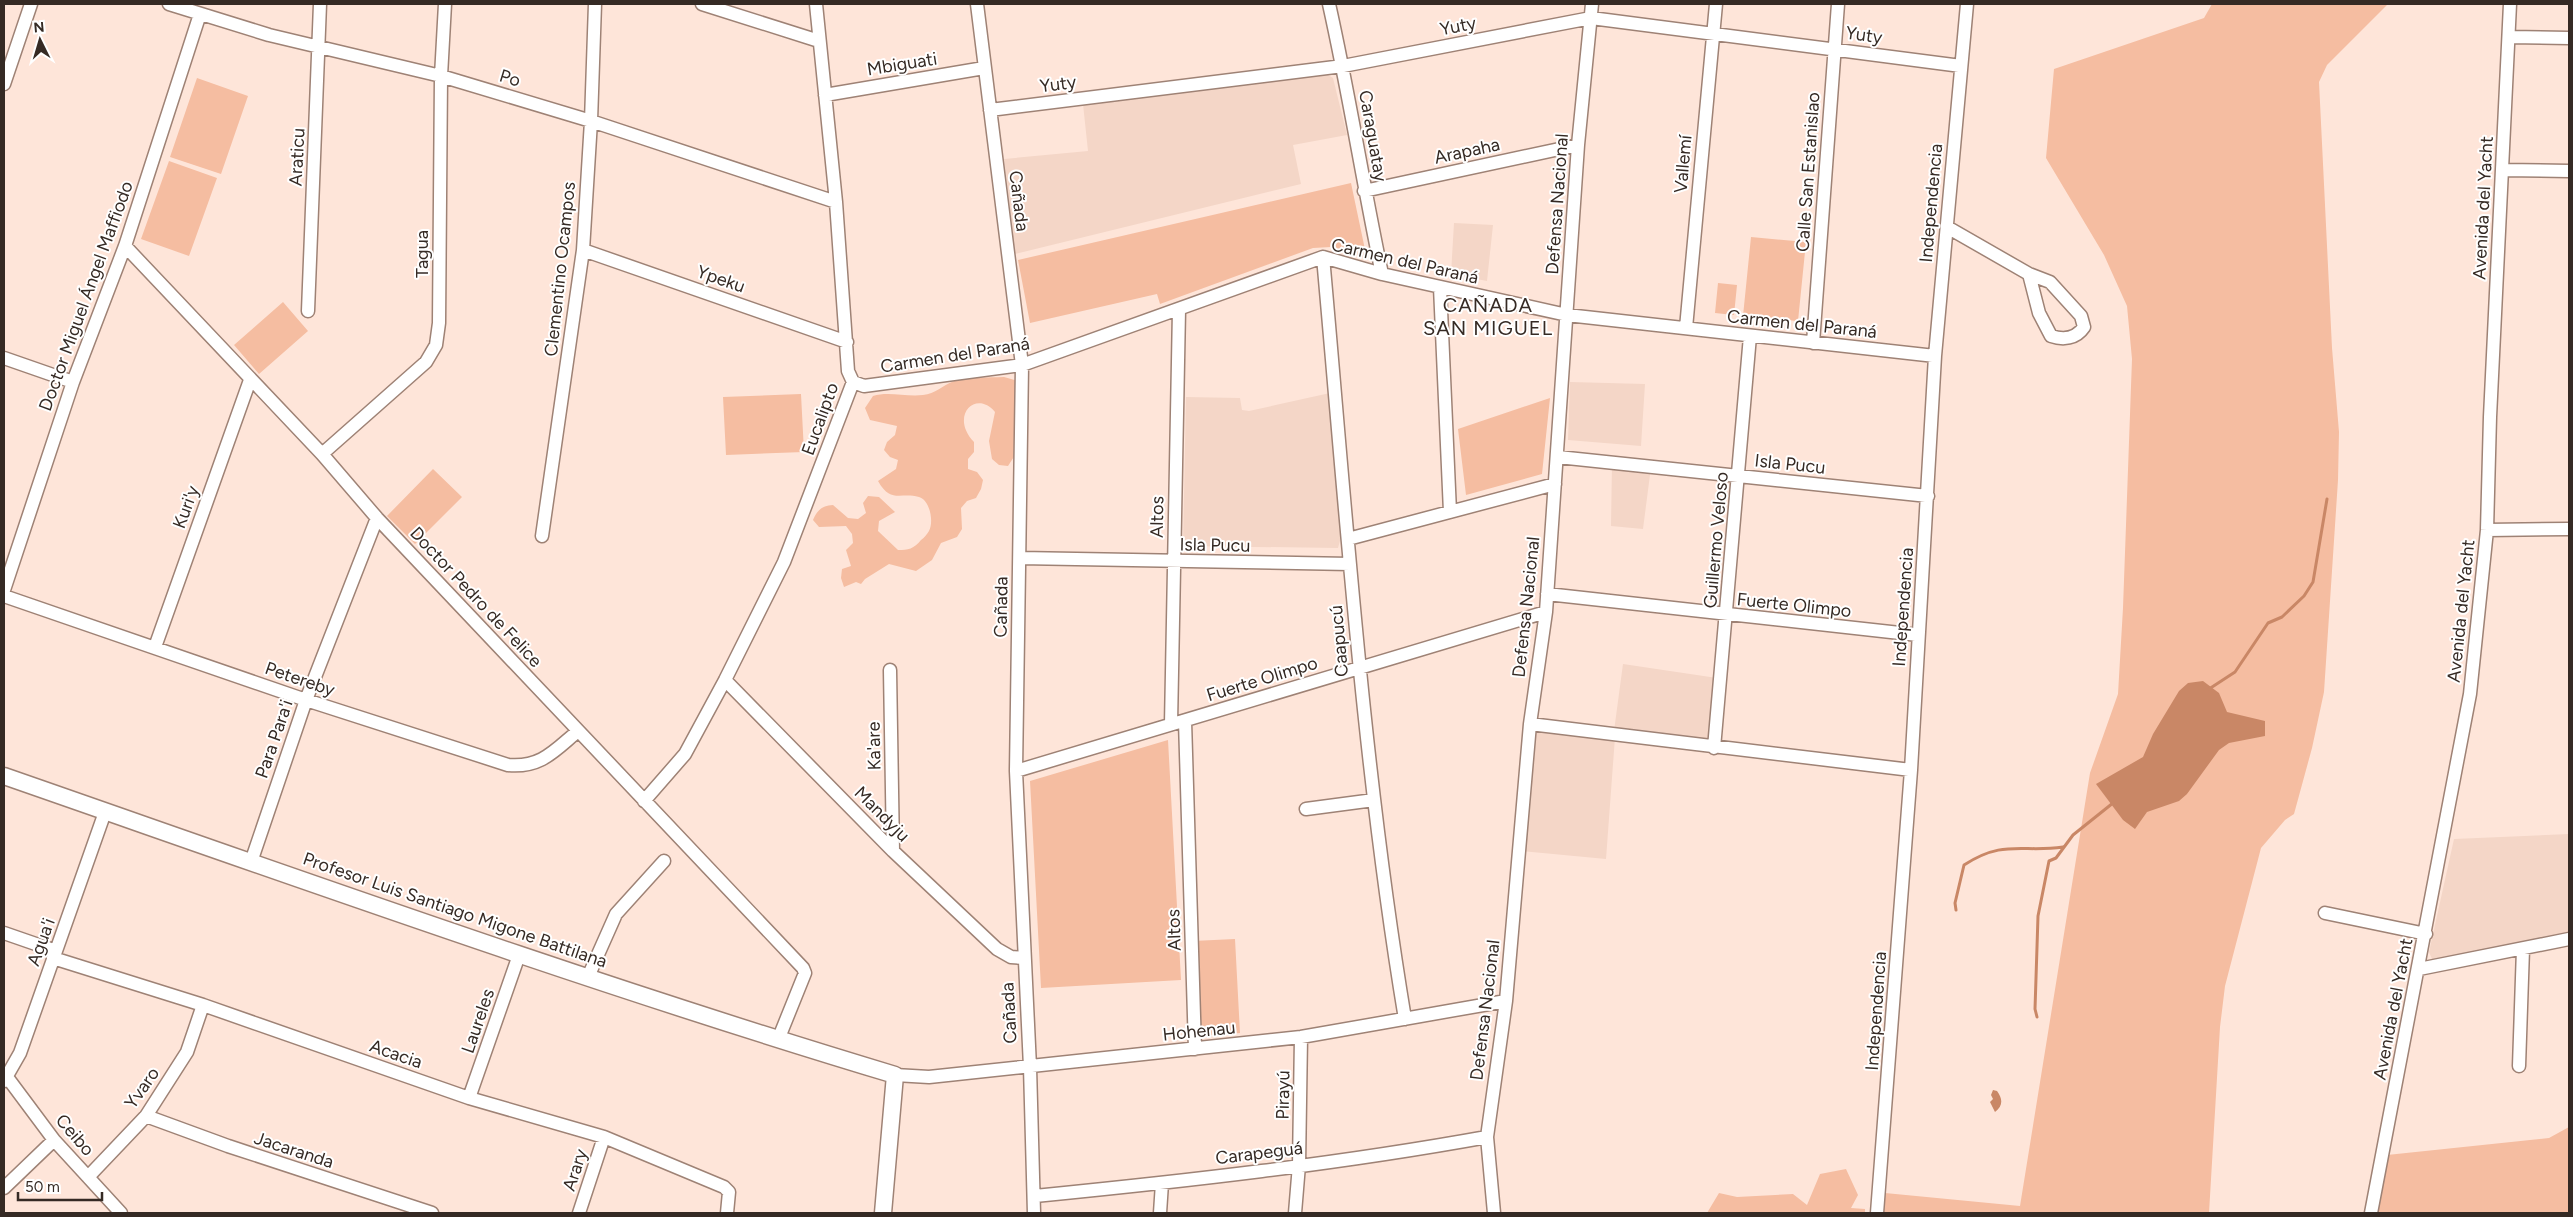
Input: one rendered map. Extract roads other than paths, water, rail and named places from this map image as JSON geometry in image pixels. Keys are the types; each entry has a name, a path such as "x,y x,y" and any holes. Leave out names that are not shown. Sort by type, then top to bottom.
{"main road":[{"name":"Profesor Luis Santiago Migone Battilana","path":"4,776 519,955 778,1040 895,1075"},
{"path":"883,1213 895,1075"}],"street":[{"path":"4,84 31,4"},
{"name":"Po","path":"169,4 319,48 441,76 592,121 836,202"},
{"name":"Araticu","path":"308,311 320,4"},
{"name":"Tagua","path":"322,454 426,362 436,345 439,323 441,76 445,4"},
{"name":"Clementino Ocampos","path":"542,536 584,250 592,121 595,4"},
{"path":"702,4 819,41"},
{"name":"Eucalipto","path":"644,801 685,754 725,680 784,562 807,507 853,382 848,371 836,202 816,4"},
{"name":"Cañada","path":"977,4 1022,366 1016,771 1030,1067 1034,1213"},
{"name":"Caraguatay","path":"1329,4 1343,66 1364,191 1382,274"},
{"name":"Defensa Nacional","path":"1494,1213 1487,1137 1506,1001 1530,724 1546,612 1578,144 1592,4"},
{"name":"Vallemí","path":"1686,328 1716,4"},
{"name":"Calle San Estanislao","path":"1813,343 1838,4"},
{"name":"Independencia","path":"1877,1213 1911,770 1935,356 1967,4"},
{"name":"Avenida del Yacht","path":"2371,1213 2426,934 2470,694 2486,530 2510,4"},
{"name":"Doctor Miguel Ángel Maffiodo","path":"4,590 72,382 125,246 200,14"},
{"name":"Yuty","path":"990,110 1343,66 1591,18 1961,66"},
{"path":"2509,37 2569,38"},
{"name":"Mbiguati","path":"825,95 984,68"},
{"name":"Arapaha","path":"1364,191 1578,144"},
{"path":"2502,170 2569,171"},
{"path":"1947,227 2029,274 2050,282 2069,300 2081,316 2084,327 2081,332 2070,338 2060,339 2051,336 2041,318 2029,274"},
{"name":"Doctor Pedro de Felice","path":"125,246 322,454 377,518 804,970 805,973 778,1040"},
{"name":"Ypeku","path":"584,250 847,342"},
{"name":"Carmen del Paraná","path":"853,382 864,386 1022,366 1322,258 1382,274 1567,315 1935,356"},
{"name":"Caapucú","path":"1322,258 1358,668 1388,920 1405,1019"},
{"path":"1440,287 1450,512"},
{"name":"Altos","path":"1171,724 1179,310"},
{"name":"Guillermo Veloso","path":"1714,748 1750,336"},
{"path":"4,358 72,382"},
{"name":"Kuri'y","path":"155,647 250,380"},
{"name":"Isla Pucu","path":"1558,457 1928,496"},
{"path":"1348,539 1555,484"},
{"name":"Para Para'i","path":"251,862 306,700 377,518"},
{"path":"2486,530 2569,529"},
{"name":"Isla Pucu","path":"1020,558 1350,564"},
{"name":"Fuerte Olimpo","path":"1547,594 1727,616 1918,635"},
{"name":"Petereby","path":"4,596 306,700 508,765 522,766 539,763 578,731"},
{"name":"Fuerte Olimpo","path":"1016,771 1546,612"},
{"name":"Ka'are","path":"890,670 894,851"},
{"name":"Mandyju","path":"725,680 894,851 997,949 1011,957 1024,958"},
{"name":"Altos","path":"1185,721 1196,1049"},
{"path":"1530,724 1714,748 1911,770"},
{"path":"1306,809 1374,800"},
{"name":"Agua'i","path":"5,1079 20,1053 105,812"},
{"path":"588,977 616,914 664,861"},
{"path":"2325,913 2426,934"},
{"name":"Acacia","path":"4,933 55,954 469,1098 604,1137 724,1187 729,1192 727,1213"},
{"path":"2419,969 2523,950 2569,939"},
{"path":"2519,1066 2523,950"},
{"name":"Laureles","path":"469,1098 519,955"},
{"name":"Hohenau","path":"895,1075 929,1077 1301,1037 1506,1001"},
{"name":"Yvaro","path":"88,1177 146,1116 187,1052 203,1005"},
{"name":"Pirayú","path":"1295,1213 1299,1165 1301,1037"},
{"name":"Ceibo","path":"5,1079 54,1140 120,1213"},
{"name":"Jacaranda","path":"146,1116 228,1146 432,1213"},
{"name":"Arary","path":"579,1213 604,1137"},
{"name":"Carapeguá","path":"1035,1196 1162,1183 1487,1137"},
{"path":"4,1188 54,1140"},
{"path":"1160,1213 1162,1183"},
{"path":"389,1213 395,1201"}],"waterway":[{"path":"2209,689 2235,672 2268,623 2282,617 2304,596 2313,582 2327,499"},
{"path":"2037,1017 2035,1009 2038,916 2049,861 2056,858 2073,835 2113,803"},
{"path":"1956,910 1955,903 1964,865 1978,857 2002,849 2063,847"}],"district":[{"name":"CAÑADA SAN MIGUEL","path":"1488,316"}]}
